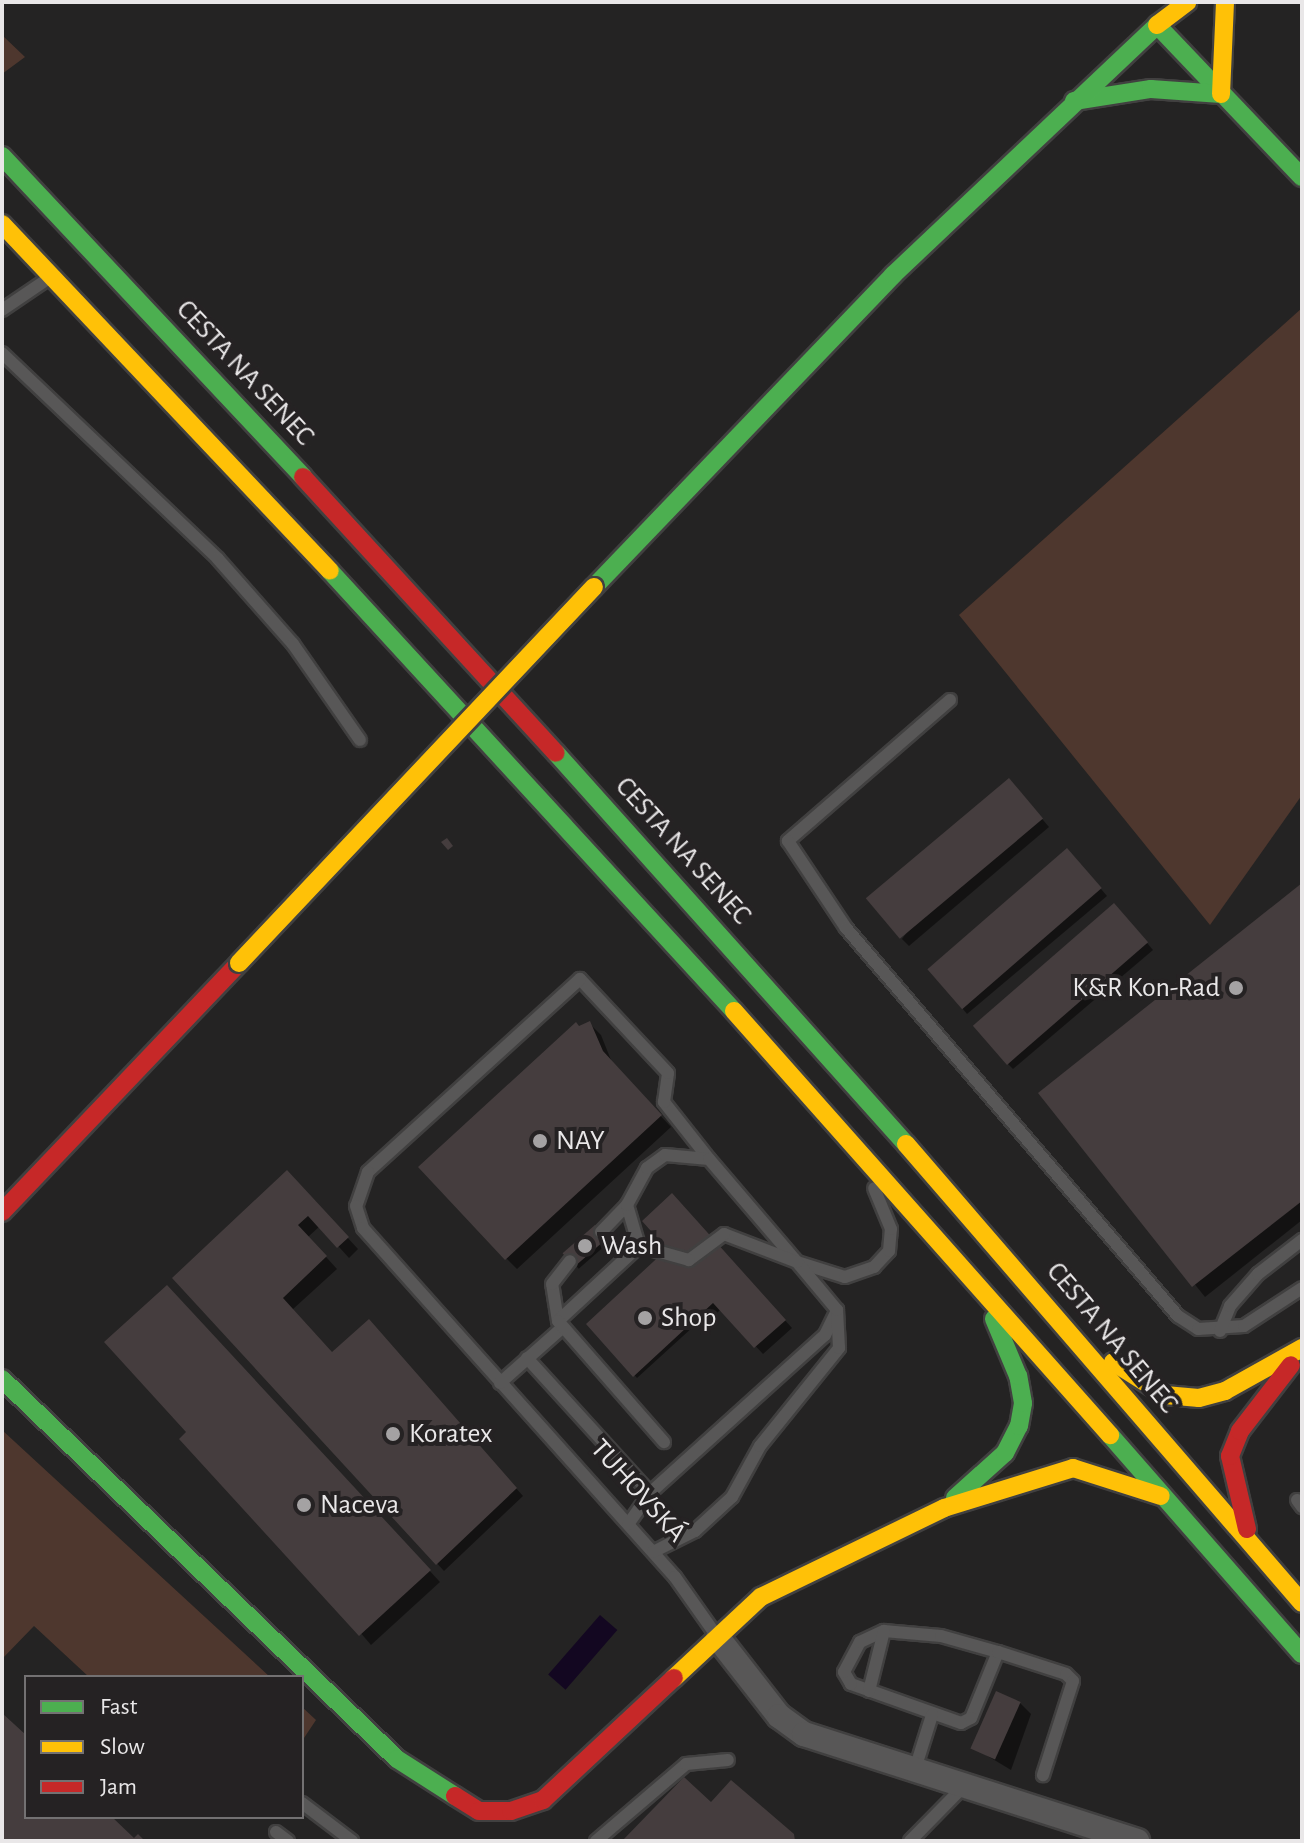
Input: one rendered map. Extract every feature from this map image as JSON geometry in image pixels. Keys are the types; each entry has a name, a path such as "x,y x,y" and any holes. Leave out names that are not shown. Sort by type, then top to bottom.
{"main road":[{"path":"1157,25 1171,2"},
{"path":"2,1212 893,275 1074,101 1157,25 1187,2"},
{"path":"1221,94 1225,2"},
{"path":"1157,25 1302,177"},
{"path":"1074,101 1151,89 1221,94"},
{"name":"CESTA NA SENEC","path":"2,156 490,678 1072,1332 1302,1603"},
{"path":"2,224 389,634 858,1147 1302,1654"},
{"path":"944,1508 1005,1453 1019,1426 1023,1403 1010,1350 975,1280"},
{"path":"1072,1332 1165,1395 1199,1398 1225,1391 1302,1350"},
{"path":"1253,1547 1229,1469 1230,1456 1267,1391 1302,1350"},
{"path":"2,1379 175,1540 397,1759 479,1811 520,1809 559,1788 740,1614 785,1582 944,1508 1073,1468 1166,1498"}],"street":[{"name":"TUHOVSKÁ","path":"718,1638 793,1727 838,1748 915,1769 1137,1841"}],"lane":[{"path":"2,310 52,276"},
{"path":"2,353 218,559 293,644 360,740"},
{"path":"950,700 788,841 846,928 1178,1316 1198,1329 1220,1331 1244,1326 1302,1288"},
{"name":"TUHOVSKÁ","path":"709,1159 664,1102 668,1073 580,979 368,1172 356,1206 363,1228 653,1552 718,1638"},
{"path":"639,1246 689,1260 724,1234 845,1277 874,1267 889,1251 891,1229 858,1147"},
{"path":"601,1232 627,1205 647,1168 665,1155 709,1159 837,1310 839,1348 760,1446 732,1497 695,1531 653,1552"},
{"path":"627,1205 639,1246"},
{"path":"1220,1331 1230,1306 1258,1274 1302,1240"},
{"path":"500,1383 639,1246"},
{"path":"570,1261 552,1284 560,1324 664,1442"},
{"path":"628,1524 650,1493 825,1335 837,1310"},
{"path":"527,1358 650,1493"},
{"path":"869,1691 884,1631"},
{"path":"998,1652 971,1718 961,1723 851,1684 844,1672 860,1642 884,1631 928,1633 998,1652 1073,1681 1043,1775"},
{"path":"915,1769 932,1715"},
{"path":"596,1841 686,1764 728,1760"},
{"path":"910,1841 965,1785"},
{"path":"304,1805 352,1841"},
{"path":"276,1832 288,1841"}],"shaded area":[{"path":"2,35 25,57 2,74"},
{"path":"1302,308 1302,795 1210,925 959,615"},
{"path":"2,1430 268,1675 87,1675 34,1626 2,1659"},
{"path":"600,1615 617,1630 566,1690 548,1675"},
{"path":"304,1709 316,1720 304,1738"}],"building":[{"path":"1009,778 1043,819 900,939 866,898"},
{"path":"447,838 453,846 448,850 441,842"},
{"path":"1067,848 1102,888 962,1009 927,969"},
{"name":"K&R Kon-Rad","path":"1302,883 1302,1201 1192,1287 1038,1093"},
{"path":"1114,903 1148,942 1007,1065 973,1026"},
{"name":"NAY","path":"590,1021 603,1051 662,1115 505,1260 418,1167 576,1022 579,1026"},
{"path":"287,1170 349,1237 337,1248 308,1216 298,1225 327,1256 283,1298 332,1352 369,1319 517,1488 436,1565 172,1278"},
{"path":"672,1193 786,1320 754,1348 713,1303 633,1377 586,1324 667,1249 642,1221"},
{"name":"Wash","path":"595,1225 607,1239 574,1267 563,1253"},
{"name":"Naceva","path":"167,1285 431,1570 359,1636 179,1439 186,1432 104,1342"},
{"path":"996,1691 1021,1702 995,1760 970,1749"},
{"path":"2,1713 24,1733 24,1819 114,1819 134,1838 138,1834 145,1841 2,1841"},
{"path":"684,1777 711,1802 731,1780 794,1834 795,1841 622,1841"}],"traffic: fast":[{"path":"594,587 893,275 1157,25"},
{"path":"1157,25 1302,177"},
{"path":"1074,101 1151,89 1221,94"},
{"path":"2,156 303,477"},
{"path":"330,571 734,1011"},
{"path":"556,753 906,1144"},
{"path":"955,1498 1005,1453 1019,1426 1023,1403 1018,1376 994,1319"},
{"path":"2,1379 397,1759 455,1796"},
{"path":"1110,1435 1302,1654"}],"traffic: slow":[{"path":"1157,25 1187,2"},
{"path":"1221,94 1225,2"},
{"path":"2,224 330,571"},
{"path":"239,963 594,587"},
{"path":"734,1011 1110,1435"},
{"path":"906,1144 1302,1603"},
{"path":"1113,1362 1165,1395 1199,1398 1225,1391 1302,1348"},
{"path":"674,1678 761,1597 944,1508 1073,1468 1161,1496"}],"traffic: jam":[{"path":"303,477 556,753"},
{"path":"2,1212 239,963"},
{"path":"1247,1529 1230,1456 1240,1431 1291,1365"},
{"path":"455,1796 479,1811 511,1811 543,1800 674,1678"}],"place":[{"name":"K&R Kon-Rad","path":"1236,988"},
{"name":"NAY","path":"540,1141"},
{"name":"Wash","path":"585,1246"},
{"name":"Shop","path":"645,1318"},
{"name":"Koratex","path":"393,1434"},
{"name":"Naceva","path":"304,1505"}]}
